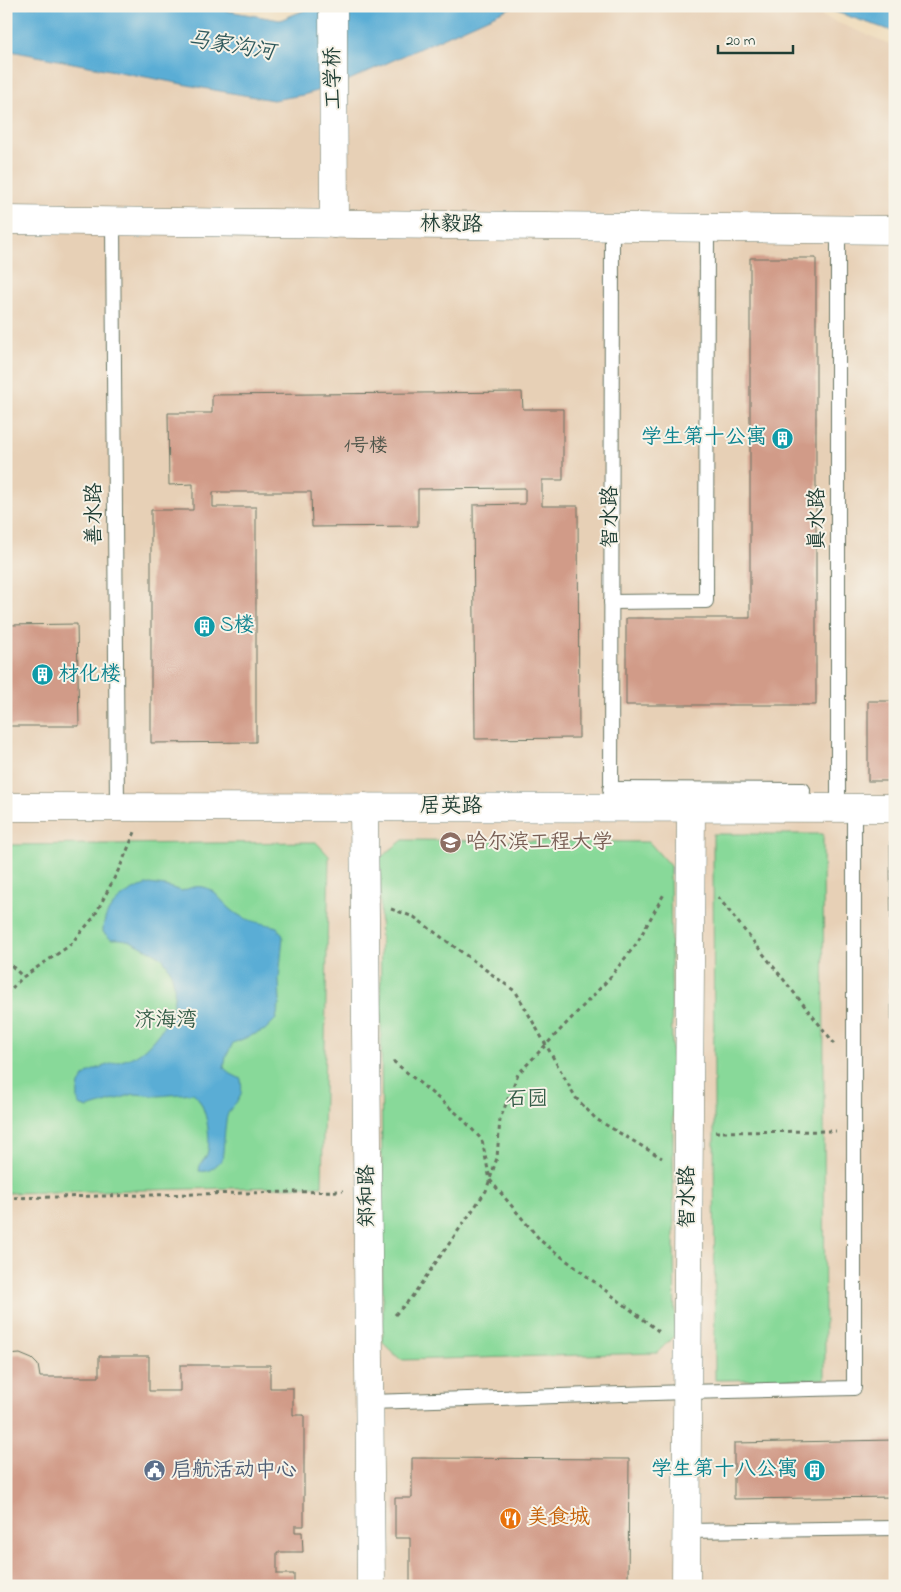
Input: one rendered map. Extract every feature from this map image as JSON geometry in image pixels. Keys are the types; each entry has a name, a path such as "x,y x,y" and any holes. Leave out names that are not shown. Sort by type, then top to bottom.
{"street":[{"name":"工学桥","path":"333,6 334,224"},
{"name":"林毅路","path":"6,220 895,230"},
{"name":"居英路","path":"6,807 364,807 611,798 690,807 895,808"},
{"name":"郑和路","path":"364,807 371,1586"},
{"name":"智水路","path":"686,1586 690,807"}],"lane":[{"name":"善水路","path":"113,221 117,807"},
{"name":"智水路","path":"611,798 612,227"},
{"path":"611,602 706,601 707,228"},
{"name":"真水路","path":"687,1392 854,1388 854,1068 846,808 838,230"},
{"path":"611,798 803,790 802,807"},
{"path":"370,1402 687,1392"},
{"path":"687,1531 895,1528"}],"path":[{"path":"6,994 24,977 69,946 94,917 120,867 145,807"},
{"path":"369,1330 392,1318 410,1298 486,1191 497,1158 500,1119 518,1074 607,982 637,943 668,886"},
{"path":"715,894 854,1068"},
{"path":"365,907 392,909 414,917 516,992 576,1098 596,1119 688,1173"},
{"path":"6,960 24,977"},
{"path":"366,1040 461,1117 482,1140 490,1180 541,1241 688,1354"},
{"path":"689,1132 854,1131"},
{"path":"6,1198 368,1190"}],"shaded area":[{"name":"哈尔滨工程大学","path":"514,6 797,6 895,46 895,1586 6,1586 6,50 273,100 338,85"}],"green space":[{"path":"713,834 823,834 825,1379 715,1380"},
{"name":"石园","path":"403,840 649,842 670,866 675,1335 657,1353 401,1360 383,1343 380,858"},
{"name":"济海湾","path":"316,842 329,856 322,1186 6,1193 6,845"}],"water":[{"name":"马家沟河","path":"6,6 200,6 280,20 315,6 514,6 338,85 303,95 273,100 6,50"},
{"path":"818,6 895,6 895,32"},
{"path":"149,884 182,891 192,887 207,888 237,914 252,921 277,927 283,936 279,979 280,1001 276,1019 265,1030 233,1043 226,1057 224,1068 241,1079 241,1094 228,1114 222,1160 212,1169 206,1171 199,1171 208,1147 207,1121 198,1098 193,1093 158,1096 134,1094 88,1108 79,1105 78,1091 81,1081 86,1074 140,1052 165,1024 172,1007 174,998 173,980 167,964 161,957 128,940 111,939 103,932 104,923 111,907 125,895"}],"building":[{"name":"学生第十公寓","path":"750,258 816,258 816,705 626,705 626,618 750,618"},
{"path":"522,392 523,409 563,409 563,480 542,480 542,506 578,506 579,738 475,739 473,505 525,504 525,488 418,489 418,526 312,527 311,492 213,492 213,507 256,507 256,742 151,743 151,510 193,510 193,484 169,485 168,413 212,413 212,395"},
{"name":"材化楼","path":"77,624 79,726 6,726 6,625"},
{"path":"868,701 895,701 895,781 868,781"},
{"path":"895,840 895,1111 892,1111 890,841"},
{"name":"启航活动中心","path":"20,1354 32,1359 38,1365 40,1377 99,1377 99,1356 149,1356 149,1391 180,1391 180,1365 270,1365 270,1388 293,1388 293,1415 304,1415 304,1526 295,1526 295,1532 302,1532 303,1552 277,1552 277,1574 294,1574 294,1586 6,1586 7,1355"},
{"name":"学生第十八公寓","path":"895,1440 895,1497 734,1499 734,1443"},
{"name":"美食城","path":"412,1458 629,1459 628,1586 410,1586 410,1538 395,1538 395,1498 412,1498"}],"place":[{"name":"学生第十公寓","path":"783,438"},
{"name":"S楼","path":"204,626"},
{"name":"材化楼","path":"42,675"},
{"name":"哈尔滨工程大学","path":"450,843"},
{"name":"学生第十八公寓","path":"814,1470"},
{"name":"启航活动中心","path":"155,1471"},
{"name":"美食城","path":"511,1518"}]}
